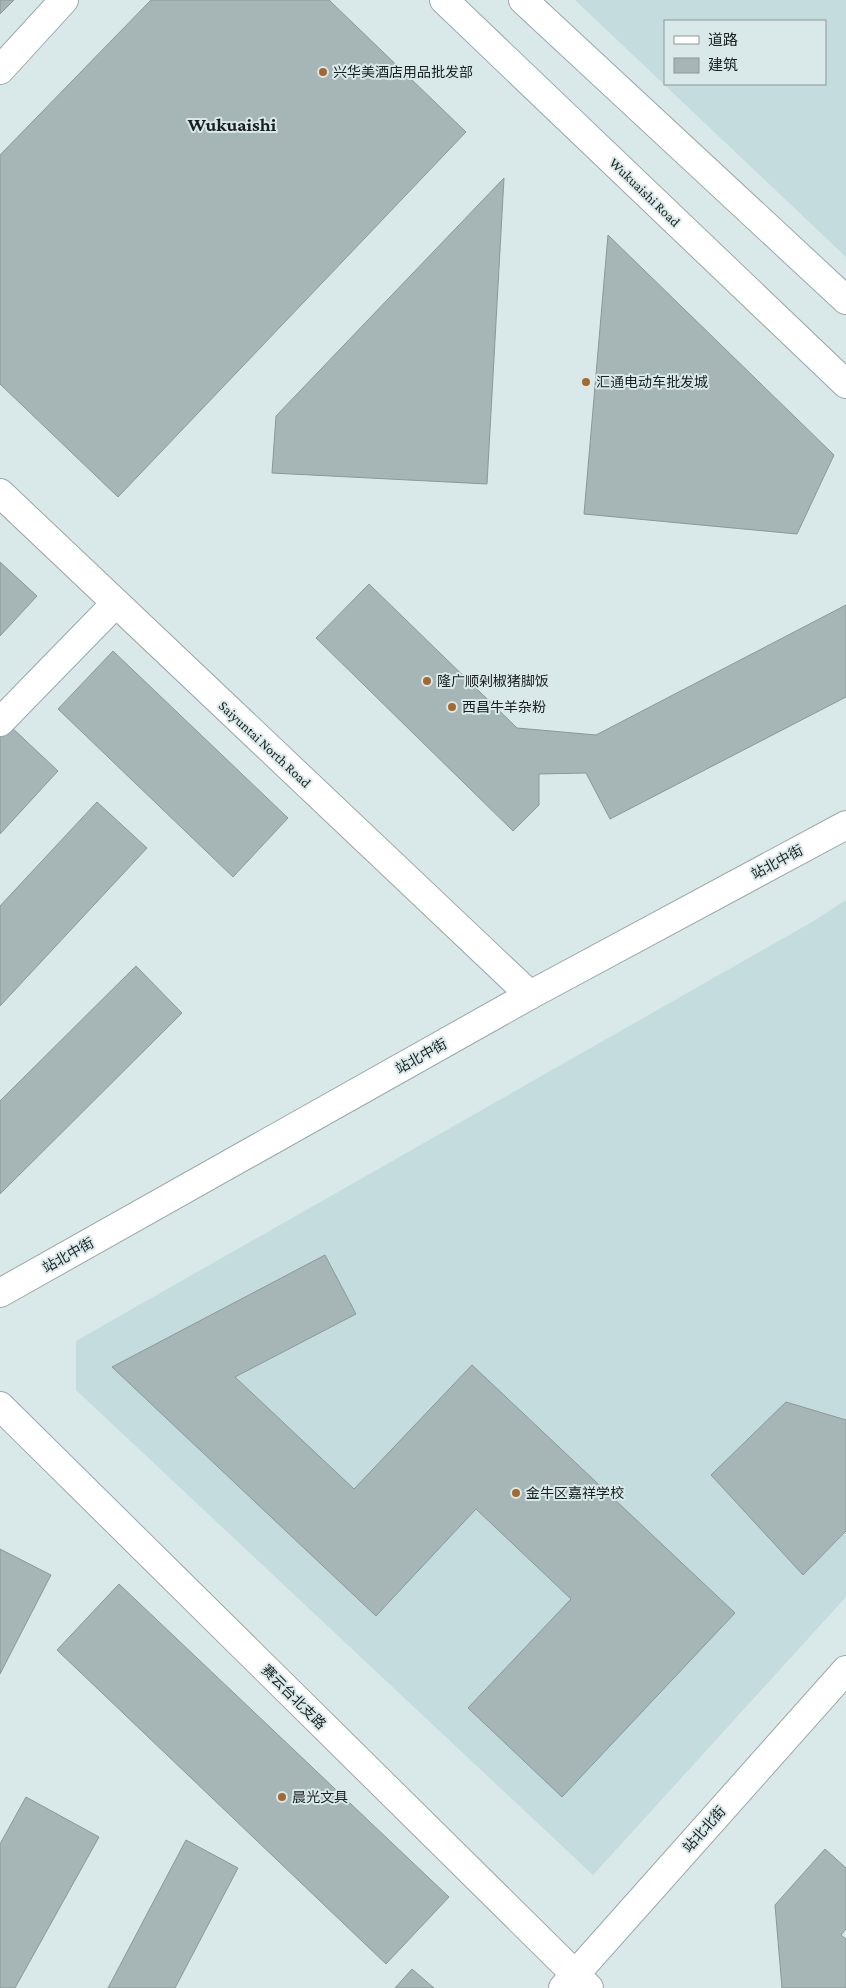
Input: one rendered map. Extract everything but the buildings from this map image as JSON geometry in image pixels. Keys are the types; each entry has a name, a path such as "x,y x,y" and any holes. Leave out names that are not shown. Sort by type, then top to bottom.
{"street":[{"path":"0,70 64,0"},
{"name":"Wukuaishi Road","path":"444,0 846,384"},
{"path":"523,0 846,300"},
{"name":"Saiyuntai North Road","path":"0,493 530,995"},
{"path":"0,722 116,603"},
{"name":"站北中街","path":"0,1293 530,995 846,826"},
{"name":"赛云台北支路","path":"0,1406 576,1984"},
{"name":"站北北街","path":"576,1984 846,1670"}],"shaded area":[{"path":"575,0 846,0 846,257 665,85 826,85 826,20 664,20 664,84"},
{"name":"金牛区嘉祥学校","path":"846,900 846,1597 593,1875 76,1390 76,1341 812,922"}],"place":[{"name":"兴华美酒店用品批发部","path":"323,72"},
{"name":"汇通电动车批发城","path":"586,382"},
{"name":"隆广顺剁椒猪脚饭","path":"427,681"},
{"name":"西昌牛羊杂粉","path":"452,707"},
{"name":"金牛区嘉祥学校","path":"516,1493"},
{"name":"晨光文具","path":"282,1797"}],"district":[{"name":"Wukuaishi","path":"232,124"}]}
